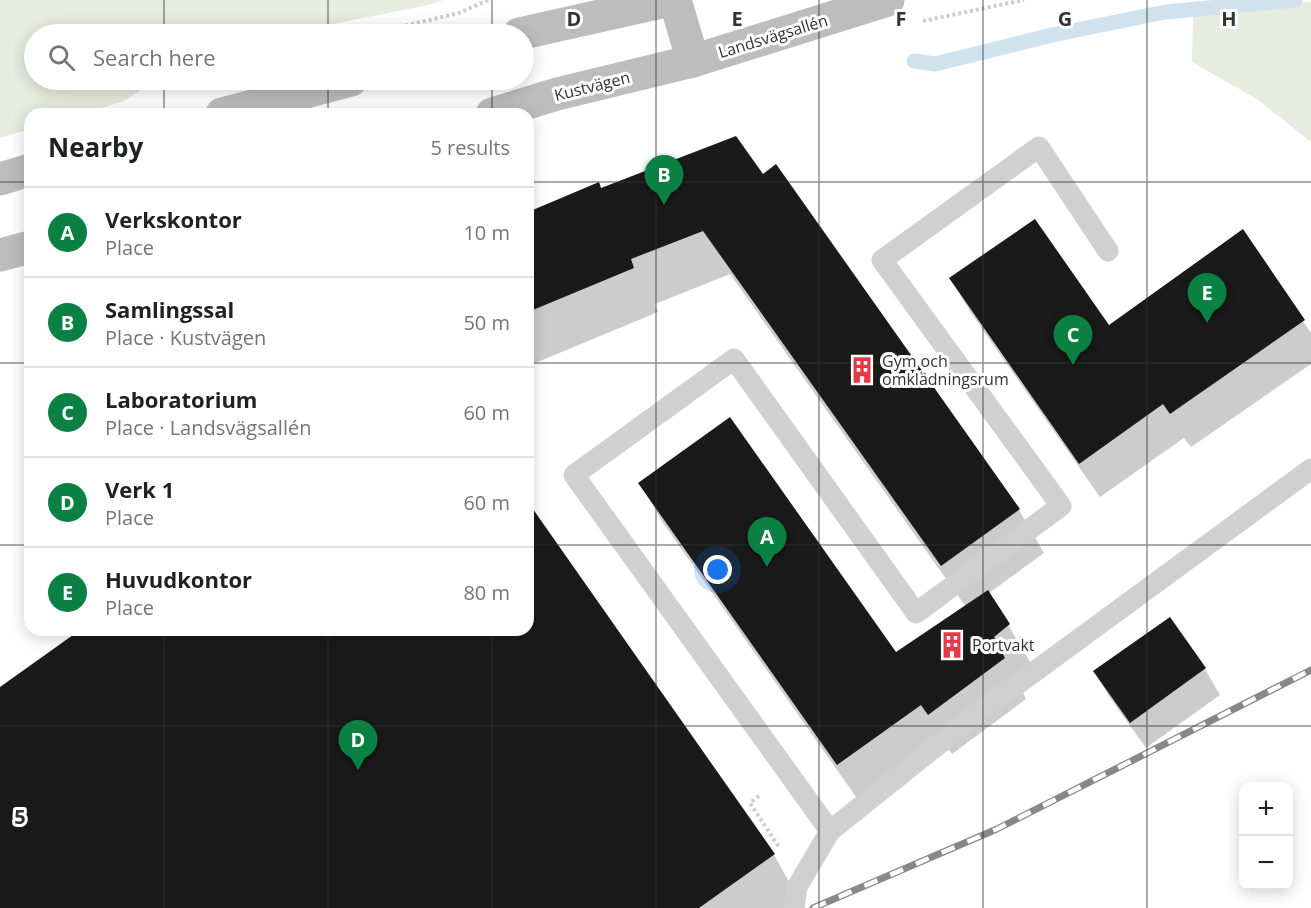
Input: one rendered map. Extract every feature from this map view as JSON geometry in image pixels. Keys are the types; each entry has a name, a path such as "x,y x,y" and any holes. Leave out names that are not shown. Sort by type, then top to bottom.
{"main road":[{"path":"534,31 673,0 693,61"},
{"name":"Landsvägsallén","path":"693,61 888,0"},
{"name":"Kustvägen","path":"512,108 557,94 693,61"},
{"path":"245,108 313,90"},
{"path":"0,179 24,172"},
{"path":"0,255 24,249"}],"lane":[{"path":"830,831 574,475 734,359 916,613 1061,506 882,261 1039,147 1108,251"},
{"path":"794,908 797,887 830,831 974,716 1311,470"}],"path":[{"path":"412,24 459,13 488,0"},
{"path":"780,847 750,803 789,774"},
{"path":"726,908 724,904 768,870"}],"shaded area":[{"path":"0,0 443,0 333,24 24,24 24,90 141,90 124,101 101,108 24,108 24,131 0,138"},
{"path":"1311,2 1311,142 1257,99 1192,62 1193,11"}],"building":[{"name":"Gym och omklädningsrum","path":"736,136 763,174 776,164 1020,509 941,566 703,231 631,259 634,268 534,310 534,209 599,182 601,188"},
{"path":"1035,219 1109,325 1243,229 1305,320 1170,414 1163,404 1079,464 949,278"},
{"path":"730,417 896,652 988,590 1010,624 994,637 1005,658 928,715 921,705 837,765 638,483"},
{"path":"534,511 775,854 699,908 0,908 0,687 72,636 534,636"},
{"path":"1170,617 1206,668 1130,723 1093,671"}],"waterway":[{"path":"914,61 935,64 1052,35 1165,12 1295,0"}],"railway":[{"path":"813,908 997,829 1311,670"}],"place":[{"name":"Samlingssal","path":"664,205"},
{"name":"Huvudkontor","path":"1207,323"},
{"name":"Laboratorium","path":"1073,365"},
{"name":"Gym och omklädningsrum","path":"862,370"},
{"name":"Verkskontor","path":"767,567"},
{"name":"Portvakt","path":"952,645"},
{"name":"Verk 1","path":"358,770"}]}
